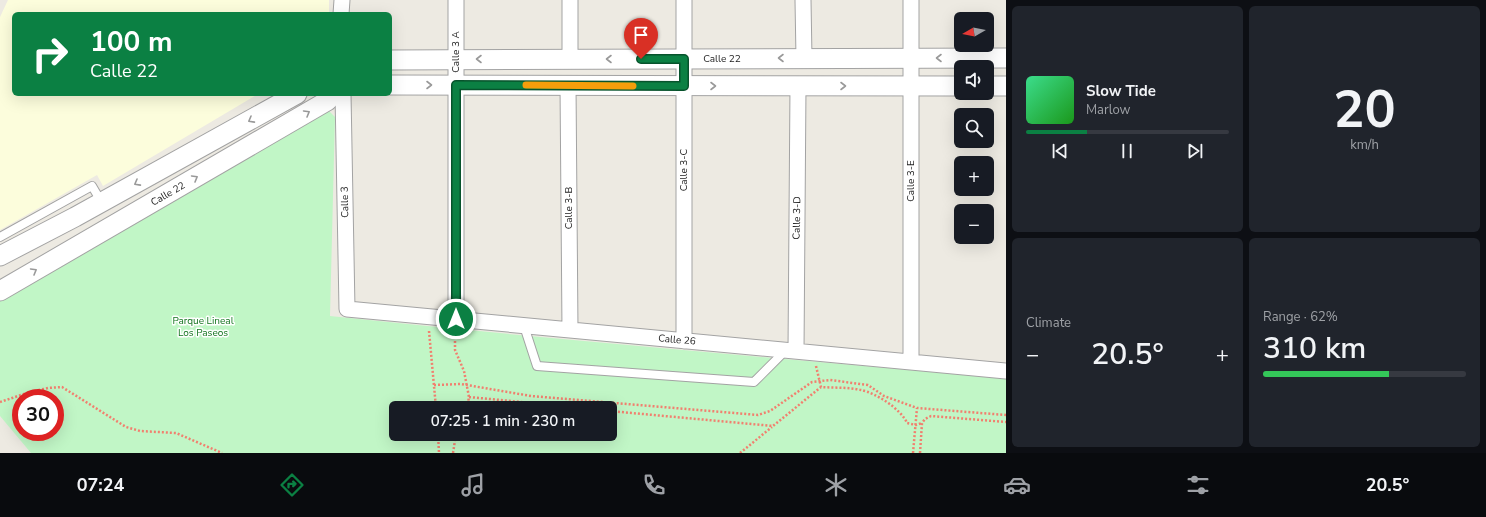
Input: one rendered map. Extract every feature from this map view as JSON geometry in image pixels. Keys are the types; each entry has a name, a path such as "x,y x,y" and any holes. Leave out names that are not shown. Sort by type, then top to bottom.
{"street":[{"path":"342,0 342,12"},
{"name":"Calle 3 A","path":"455,319 456,0"},
{"path":"570,0 570,59"},
{"name":"Calle 3-C","path":"684,0 684,341"},
{"path":"803,0 804,58"},
{"name":"Calle 3-E","path":"911,0 911,362"},
{"name":"Calle 22","path":"392,60 1006,58"},
{"path":"392,85 954,86"},
{"name":"Calle 3-B","path":"568,85 570,330"},
{"name":"Calle 3-D","path":"791,351 798,86"},
{"path":"994,86 1006,86"},
{"path":"0,256 102,203 293,96"},
{"name":"Calle 22","path":"0,291 327,101 332,96"},
{"name":"Calle 3","path":"343,96 347,309"},
{"name":"Calle 26","path":"347,309 1006,371"}],"lane":[{"path":"0,237 92,186 102,203"},
{"path":"524,326 537,366 754,382 791,351"}],"path":[{"path":"428,317 435,401"},
{"path":"455,319 455,350 464,372 469,397 468,401"},
{"path":"812,353 821,387"},
{"path":"434,385 467,385 531,396 758,415 770,412 812,382 830,380 868,385 884,396 917,408 1006,415"},
{"path":"0,402 48,388 62,387 126,427 140,431 176,433 222,453"},
{"path":"740,453 821,387 861,390 874,395 897,409 905,417 907,423 916,425 932,416 1006,422"},
{"path":"469,397 511,401"},
{"path":"913,453 917,408"},
{"path":"617,411 773,426"},
{"path":"920,453 922,423"},
{"path":"438,441 439,453"},
{"path":"453,453 455,441"}],"shaded area":[{"path":"8,0 329,0 329,12 12,12 12,96 255,96 103,186 97,175 0,230 0,17"}],"green space":[{"name":"Parque Lineal Los Paseos","path":"327,109 335,117 330,316 583,341 1006,379 1006,453 31,453 21,441 64,441 64,389 12,389 12,430 0,416 0,298"}],"slow traffic":[{"path":"526,85 633,86"}],"route":[{"path":"456,319 456,85 684,86 684,59 641,59"}]}
